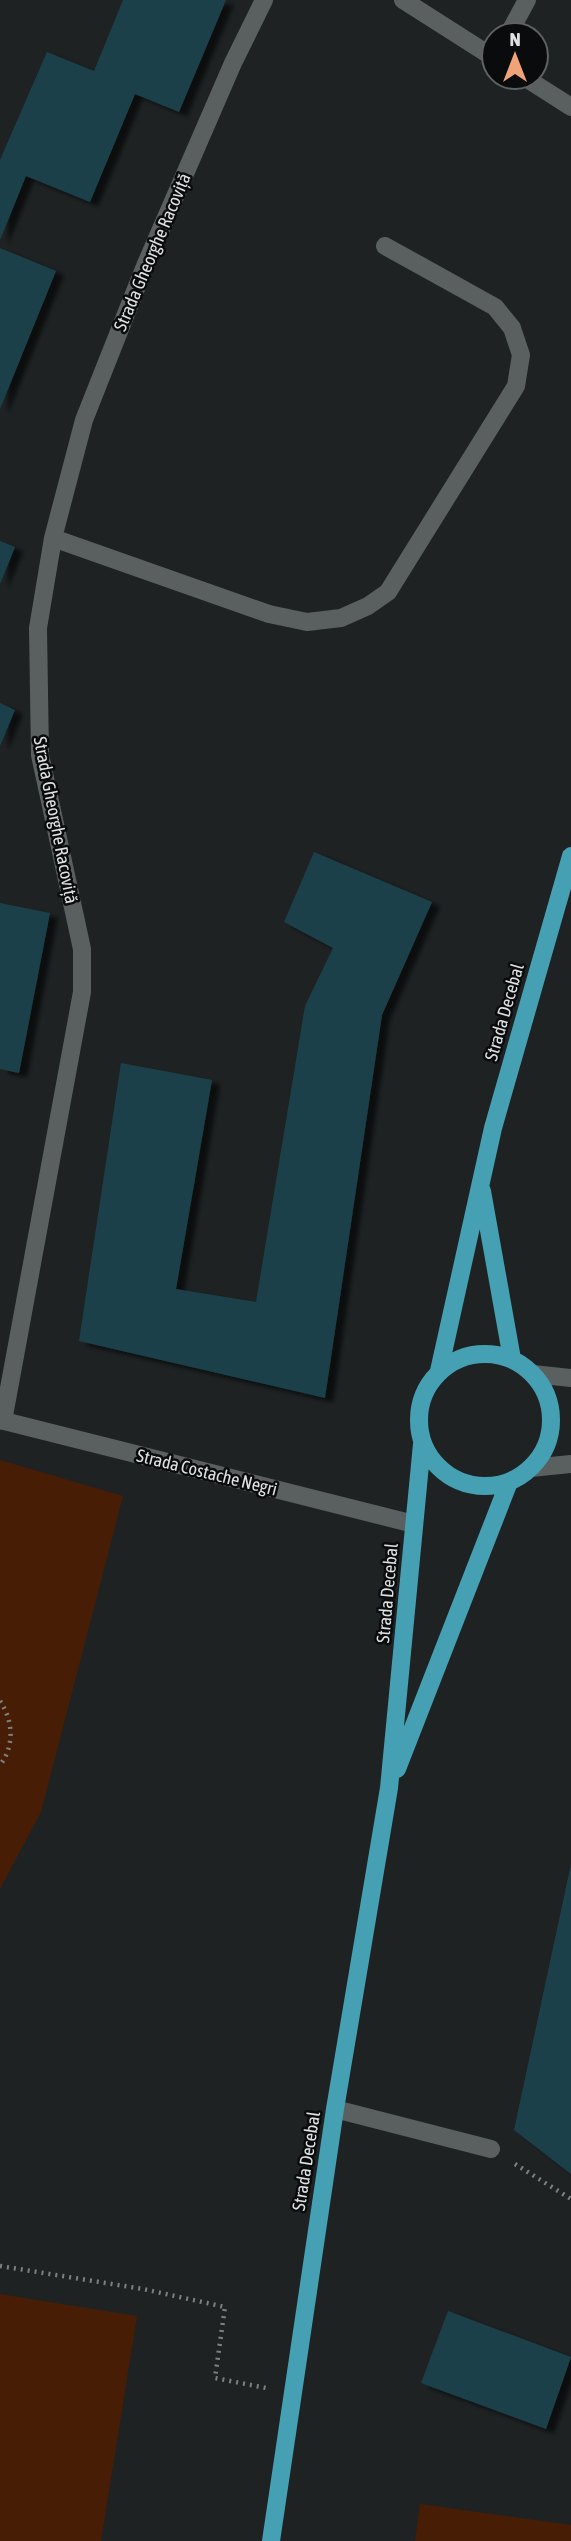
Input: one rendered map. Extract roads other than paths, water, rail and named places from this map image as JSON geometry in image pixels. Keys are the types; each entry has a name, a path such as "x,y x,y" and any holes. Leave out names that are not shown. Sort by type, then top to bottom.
{"main road":[{"name":"Strada Decebal","path":"439,1371 480,1181 571,856"},
{"name":"Strada Decebal","path":"480,1181 512,1359"},
{"path":"486,1353 512,1359 533,1374 547,1395 551,1421 546,1447 531,1468 509,1482 483,1486 457,1480 436,1465 422,1444 418,1418 424,1393 439,1371 461,1357 486,1353"},
{"name":"Strada Decebal","path":"271,2541 335,2109 390,1788 422,1444"},
{"name":"Strada Decebal","path":"390,1788 509,1482"}],"street":[{"name":"Strada Gheorghe Racoviță","path":"1,1421 82,992 82,949 40,755 38,628 53,538 89,407 156,241 233,63 264,0"},
{"path":"403,0 480,49"},
{"path":"516,21 527,0"},
{"path":"546,91 571,107"},
{"path":"53,538 269,614 307,622 341,618 368,606 388,592 516,386 521,355 512,328 495,307 385,246"},
{"path":"533,1374 571,1378"},
{"name":"Strada Costache Negri","path":"1,1421 414,1524"},
{"path":"531,1468 571,1464"},
{"path":"335,2109 491,2149"}]}
